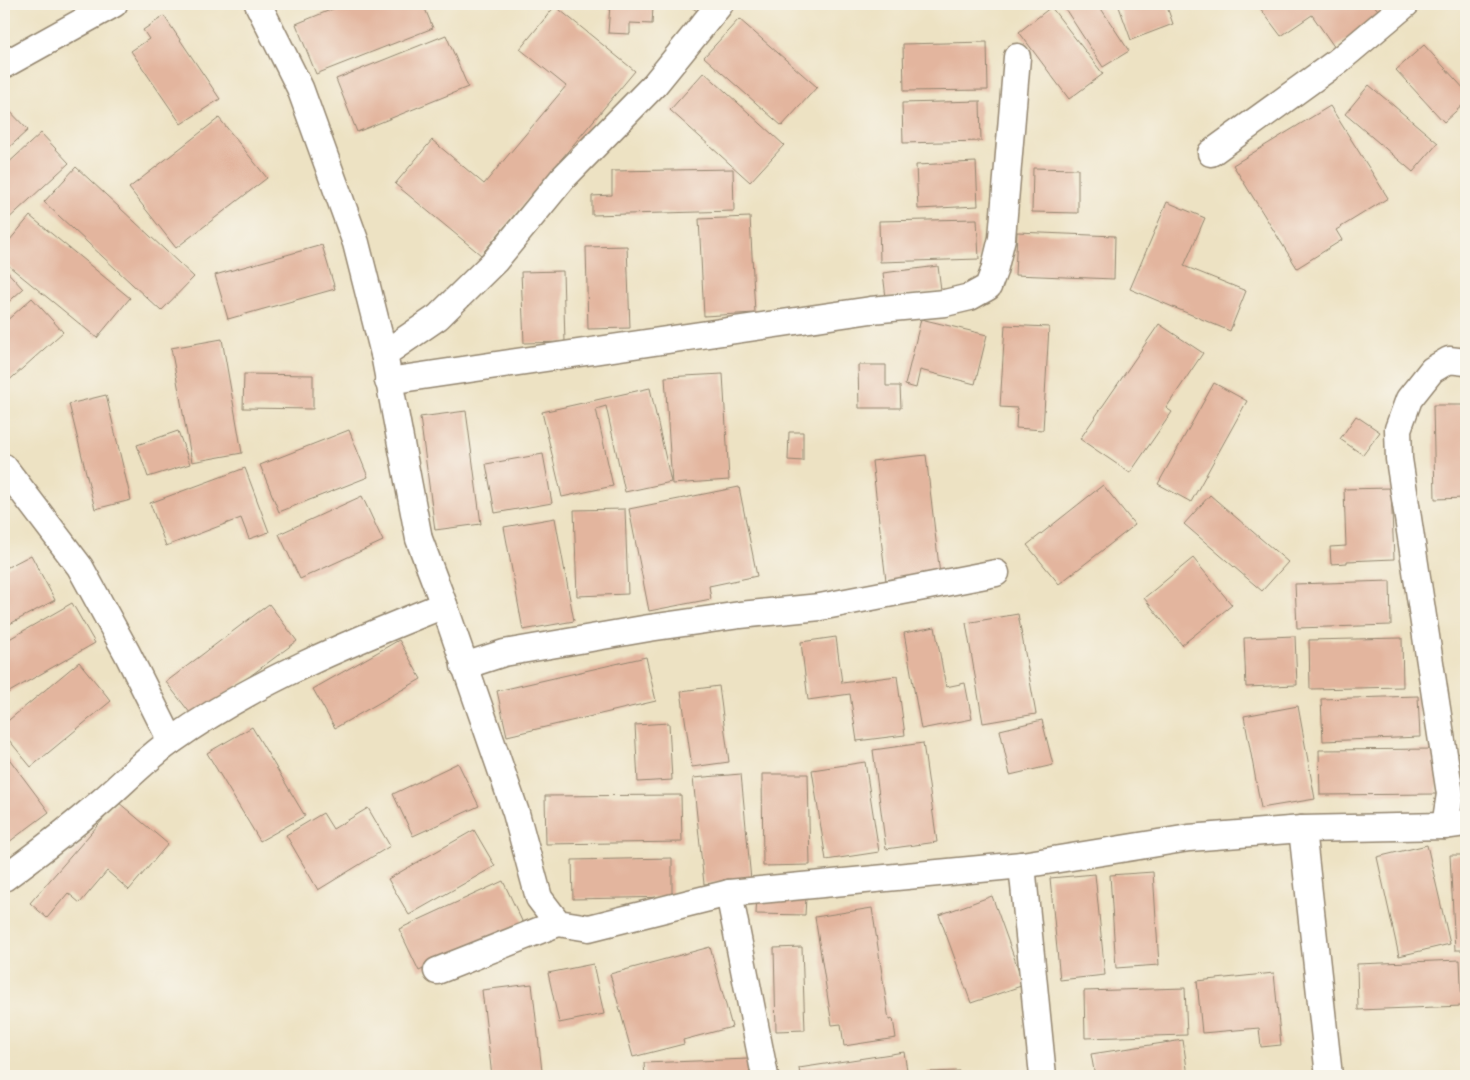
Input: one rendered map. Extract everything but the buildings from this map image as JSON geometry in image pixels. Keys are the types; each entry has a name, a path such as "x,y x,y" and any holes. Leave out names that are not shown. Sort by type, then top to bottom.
{"street":[{"path":"4,65 114,4"},
{"path":"258,4 300,88 356,243 384,354 418,539 444,605 516,813 539,898 558,923"},
{"path":"384,354 438,317 494,261 563,178 655,84 720,4"},
{"path":"1211,153 1338,61 1406,4"},
{"path":"388,380 870,310 945,303 970,297 988,287 1002,238 1017,58"},
{"path":"437,971 558,923 589,928 729,893 1022,865 1189,838 1302,829 1456,825 1400,459 1398,429 1409,399 1432,370 1449,360 1466,362"},
{"path":"4,467 80,566 128,653 171,742"},
{"path":"464,666 504,653 649,628 740,615 820,607 996,573"},
{"path":"4,878 62,836 171,742 229,703 284,674 368,636 444,605"},
{"path":"1302,829 1329,1076"},
{"path":"1022,865 1043,1076"},
{"path":"729,893 765,1076"}]}
